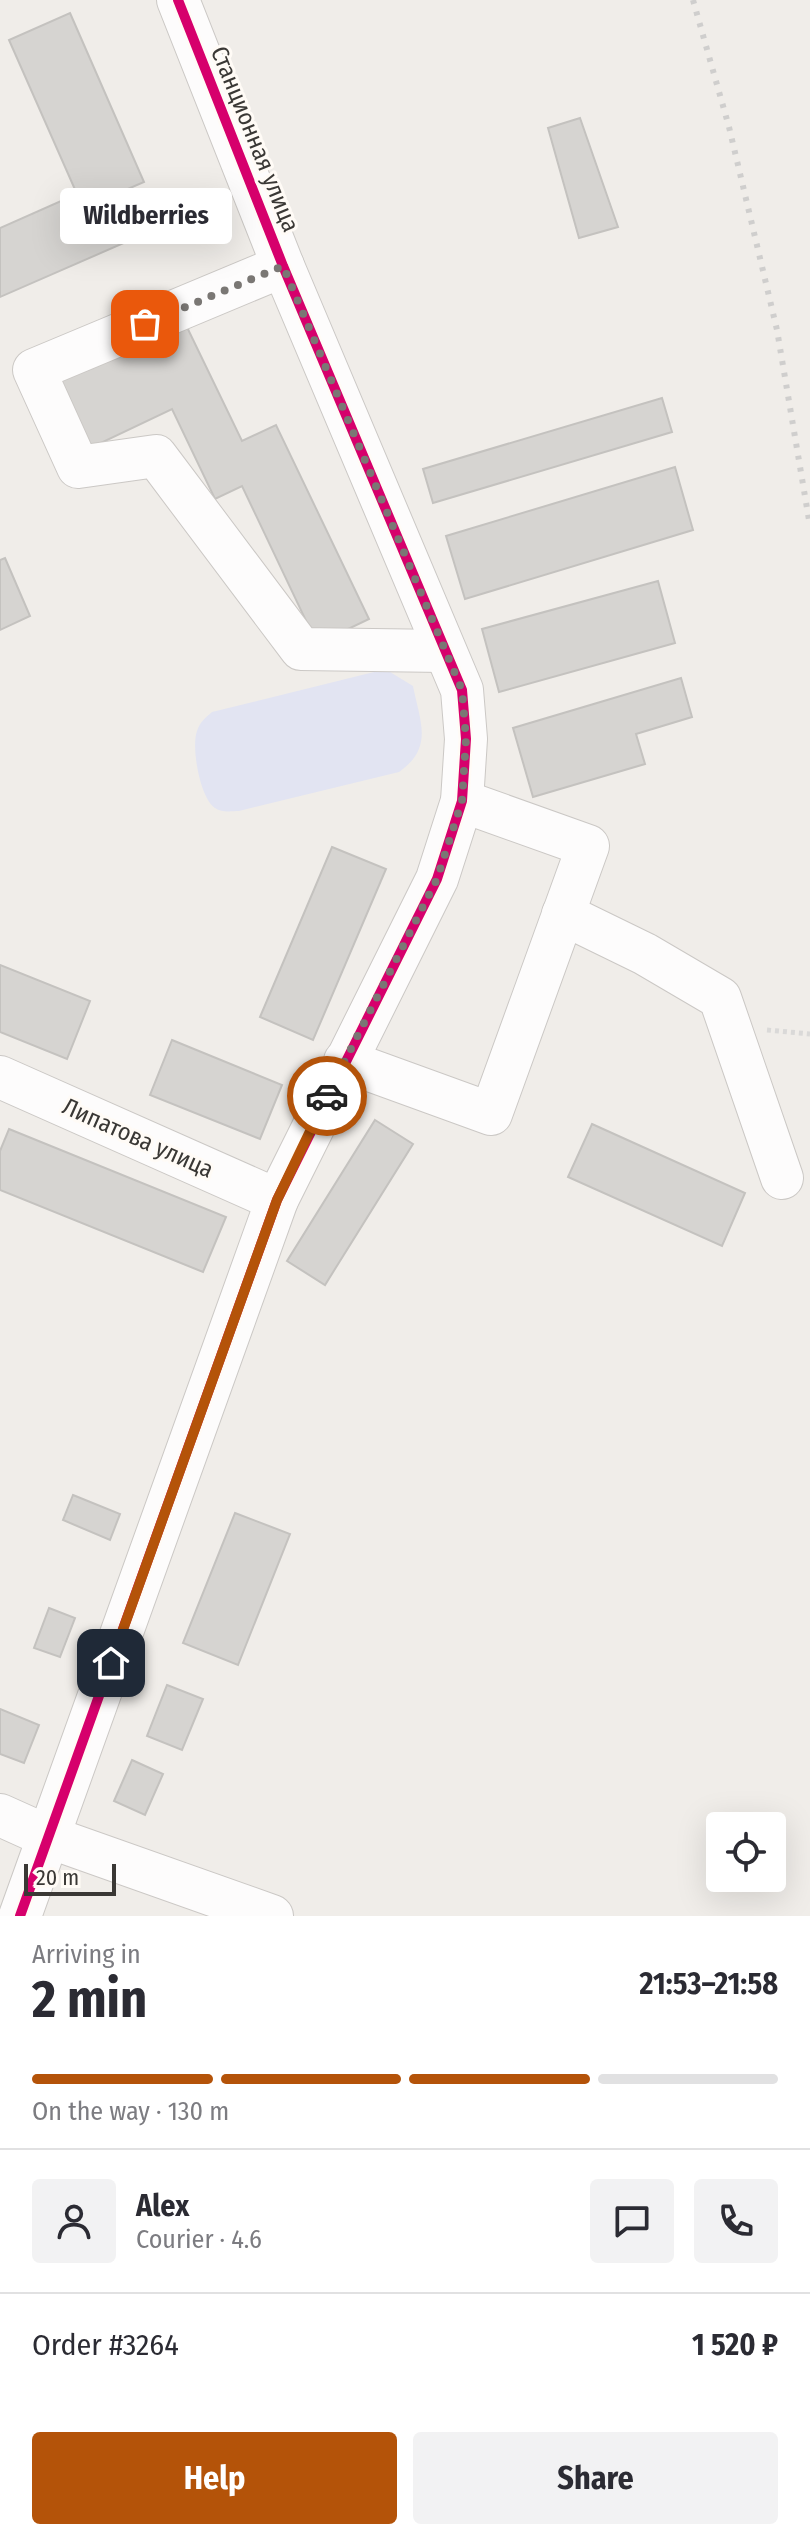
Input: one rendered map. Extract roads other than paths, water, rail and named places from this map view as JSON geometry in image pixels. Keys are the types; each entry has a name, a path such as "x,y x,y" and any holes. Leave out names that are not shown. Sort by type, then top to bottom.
{"street":[{"name":"Станционная улица","path":"20,1916 277,1200 437,879 462,801 466,739 462,690 283,266 178,0"},
{"path":"283,266 34,370 78,467 156,456 301,649 444,651"},
{"path":"345,1061 491,1114 588,846 462,801"},
{"path":"563,914 645,954 720,998 782,1178"},
{"name":"Липатова улица","path":"0,1077 277,1200"},
{"path":"0,1815 49,1837 272,1916"}],"railway":[{"path":"693,0 729,127 777,330 810,526"}],"place":[{"name":"Wildberries","path":"145,324"}]}
